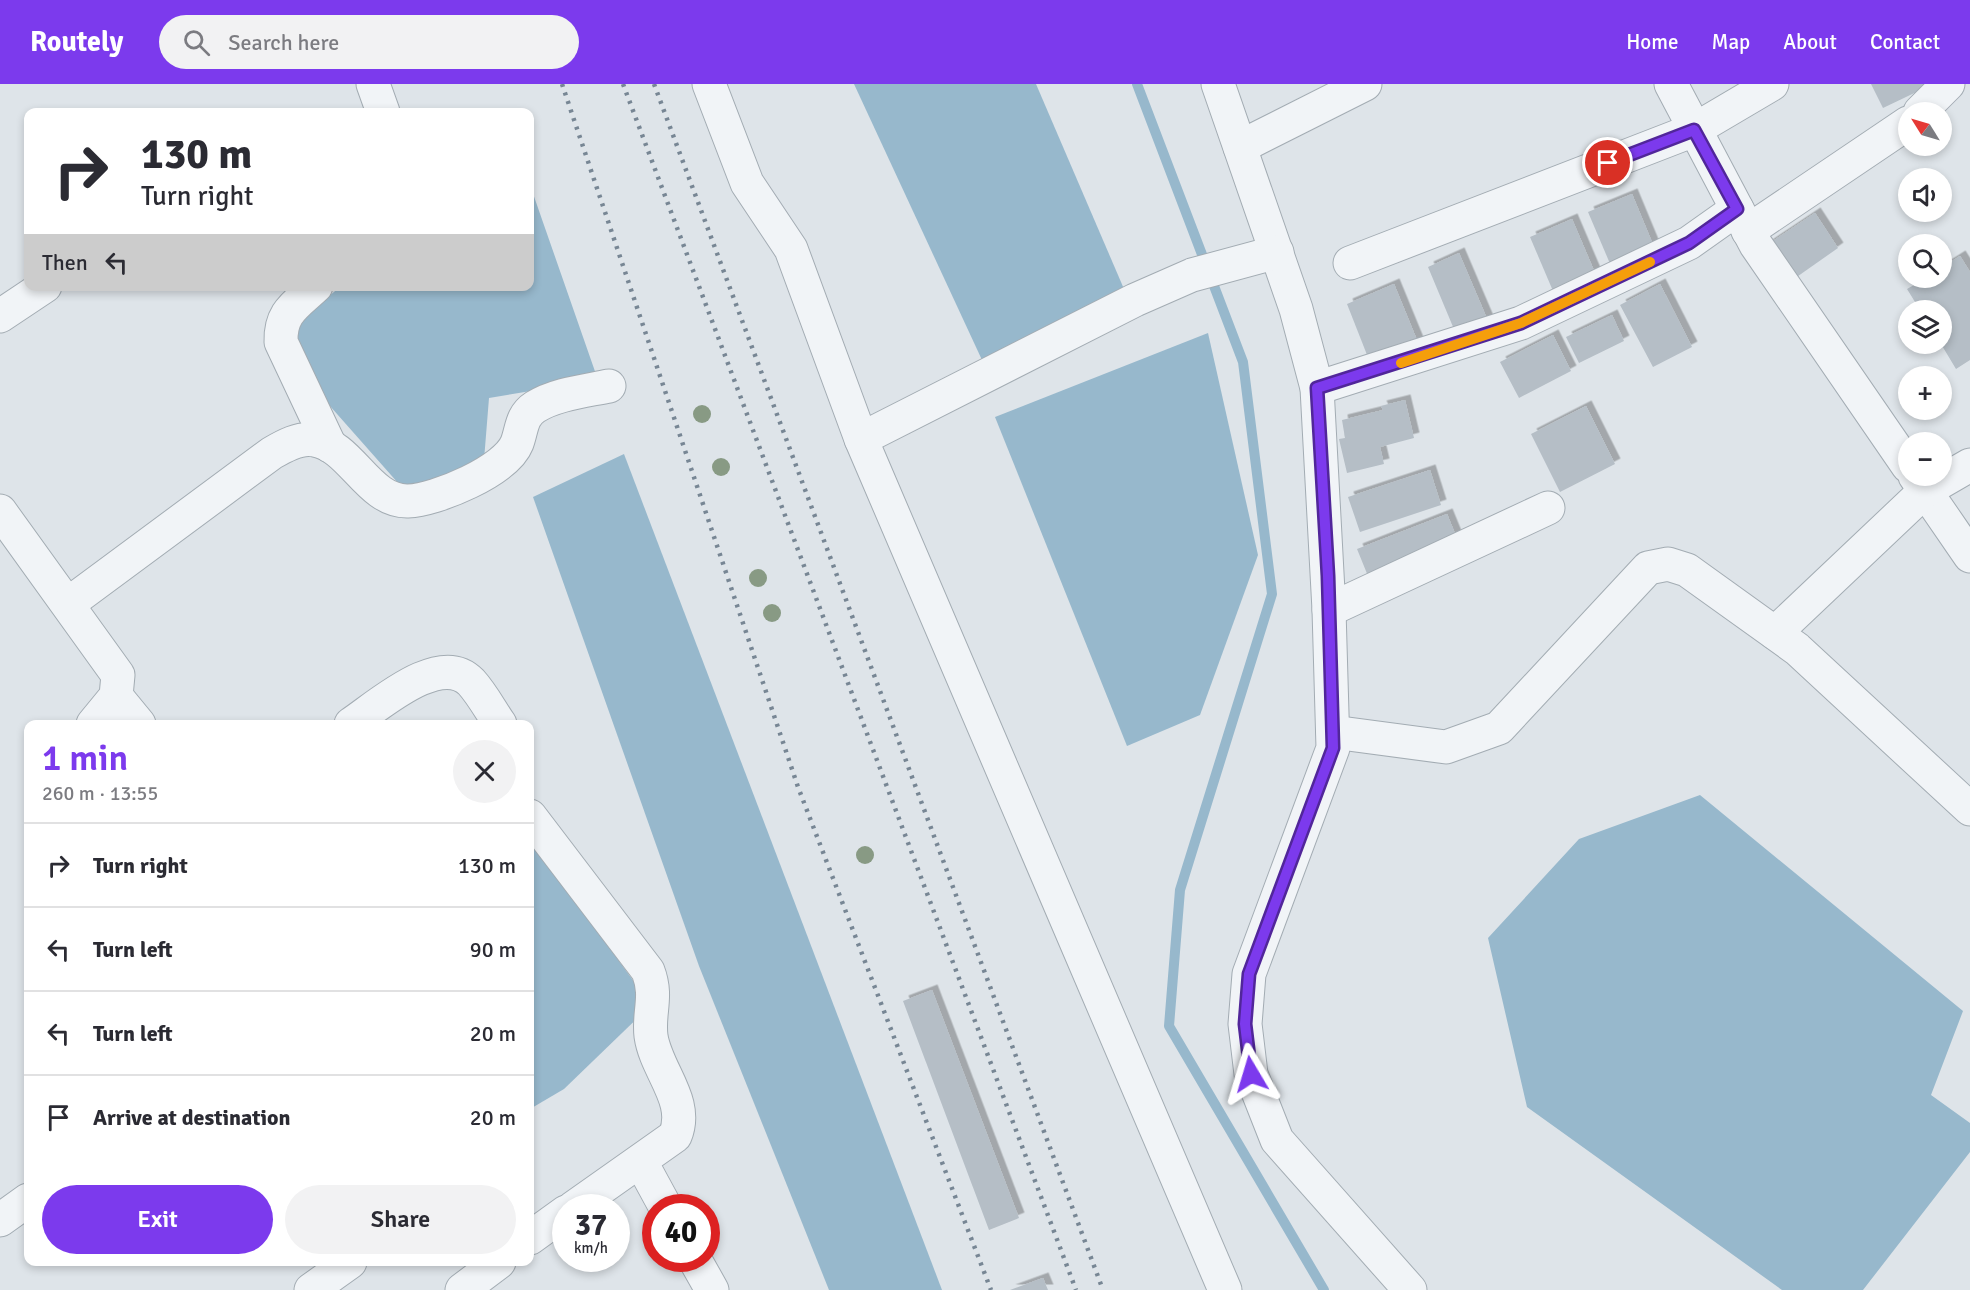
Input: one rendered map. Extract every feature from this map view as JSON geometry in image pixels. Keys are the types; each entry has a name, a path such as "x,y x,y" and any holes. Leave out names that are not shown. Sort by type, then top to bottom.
{"street":[{"path":"373,84 382,108"},
{"path":"709,84 747,183 791,249 861,439 1225,1290"},
{"path":"1218,84 1277,252 1317,388 1329,610 1333,748 1249,974 1245,1024 1251,1074 1276,1140 1410,1290"},
{"path":"1240,147 1365,84"},
{"path":"1671,84 1742,220 1898,450"},
{"path":"1350,263 1694,130 1773,84"},
{"path":"1930,102 1948,84"},
{"path":"1317,388 1521,323 1742,220 1898,129"},
{"path":"861,439 1135,300 1192,275 1277,252"},
{"path":"0,316 38,291"},
{"path":"310,291 288,311 280,326 281,342 330,446"},
{"path":"68,604 272,453 292,442 314,439 330,446 384,495 406,501 428,498 468,483 497,465 517,444 522,422 533,408 558,398 609,386"},
{"path":"1952,469 1970,465"},
{"path":"1775,633 1908,486"},
{"path":"1922,486 1970,556"},
{"path":"1329,610 1548,508"},
{"path":"0,511 118,675 116,696 96,720"},
{"path":"1333,732 1446,747 1499,728 1648,568 1668,564 1687,570 1797,649 1970,809"},
{"path":"357,720 420,678 444,672 456,672 471,682 497,720"},
{"path":"116,696 136,720"},
{"path":"534,821 648,971 654,986 651,1033 654,1050 678,1104 681,1121 675,1136 594,1194"},
{"path":"641,1162 658,1194"},
{"path":"0,1220 24,1203"},
{"path":"534,1235 552,1222"},
{"path":"462,1290 494,1266"},
{"path":"311,1290 343,1271"},
{"path":"701,1272 711,1290"}],"water":[{"path":"854,84 1036,84 1124,289 982,360"},
{"path":"534,196 598,380 489,398 484,460 406,492 322,397 289,329 335,291 534,291"},
{"path":"1208,333 1258,555 1200,715 1127,746 995,417"},
{"path":"624,454 942,1290 829,1290 699,966 533,497"},
{"path":"1700,795 1963,1011 1931,1095 1970,1123 1970,1152 1863,1290 1782,1290 1527,1107 1488,938 1579,839"},
{"path":"534,844 651,1005 564,1089 534,1107"}],"building":[{"path":"1871,84 1928,84 1929,86 1883,108"},
{"path":"1632,194 1654,247 1611,266 1588,212"},
{"path":"1815,213 1838,248 1791,281 1767,245"},
{"path":"1572,219 1595,273 1553,291 1530,237"},
{"path":"1459,253 1488,321 1456,334 1428,267"},
{"path":"1960,256 1970,272 1970,360 1956,369 1947,354 1952,354 1952,300 1914,300 1907,289 1952,288 1952,261"},
{"path":"1394,284 1419,345 1371,365 1347,304"},
{"path":"1660,284 1692,347 1653,367 1620,305"},
{"path":"1612,315 1624,341 1579,363 1566,337"},
{"path":"1553,335 1571,371 1519,398 1500,362"},
{"path":"1405,400 1414,438 1380,447 1384,464 1347,473 1339,439 1345,438 1342,420 1383,410 1381,406"},
{"path":"1586,406 1615,464 1560,492 1531,434"},
{"path":"1430,470 1441,505 1360,532 1348,497"},
{"path":"1447,514 1458,541 1368,576 1357,549"},
{"path":"932,990 1019,1218 989,1230 903,1001"},
{"path":"1043,1278 1048,1290 1010,1290"}],"waterway":[{"path":"1137,84 1243,362 1272,594 1180,890 1169,1026 1324,1290"}],"railway":[{"path":"562,84 798,787 991,1290"},
{"path":"623,84 1076,1290"},
{"path":"654,84 1103,1290"}],"slow traffic":[{"path":"1401,363 1521,323 1650,262"}],"route":[{"path":"1251,1074 1245,1024 1249,974 1333,748 1328,576 1317,388 1521,323 1689,243 1737,209 1694,130 1608,163"}]}
